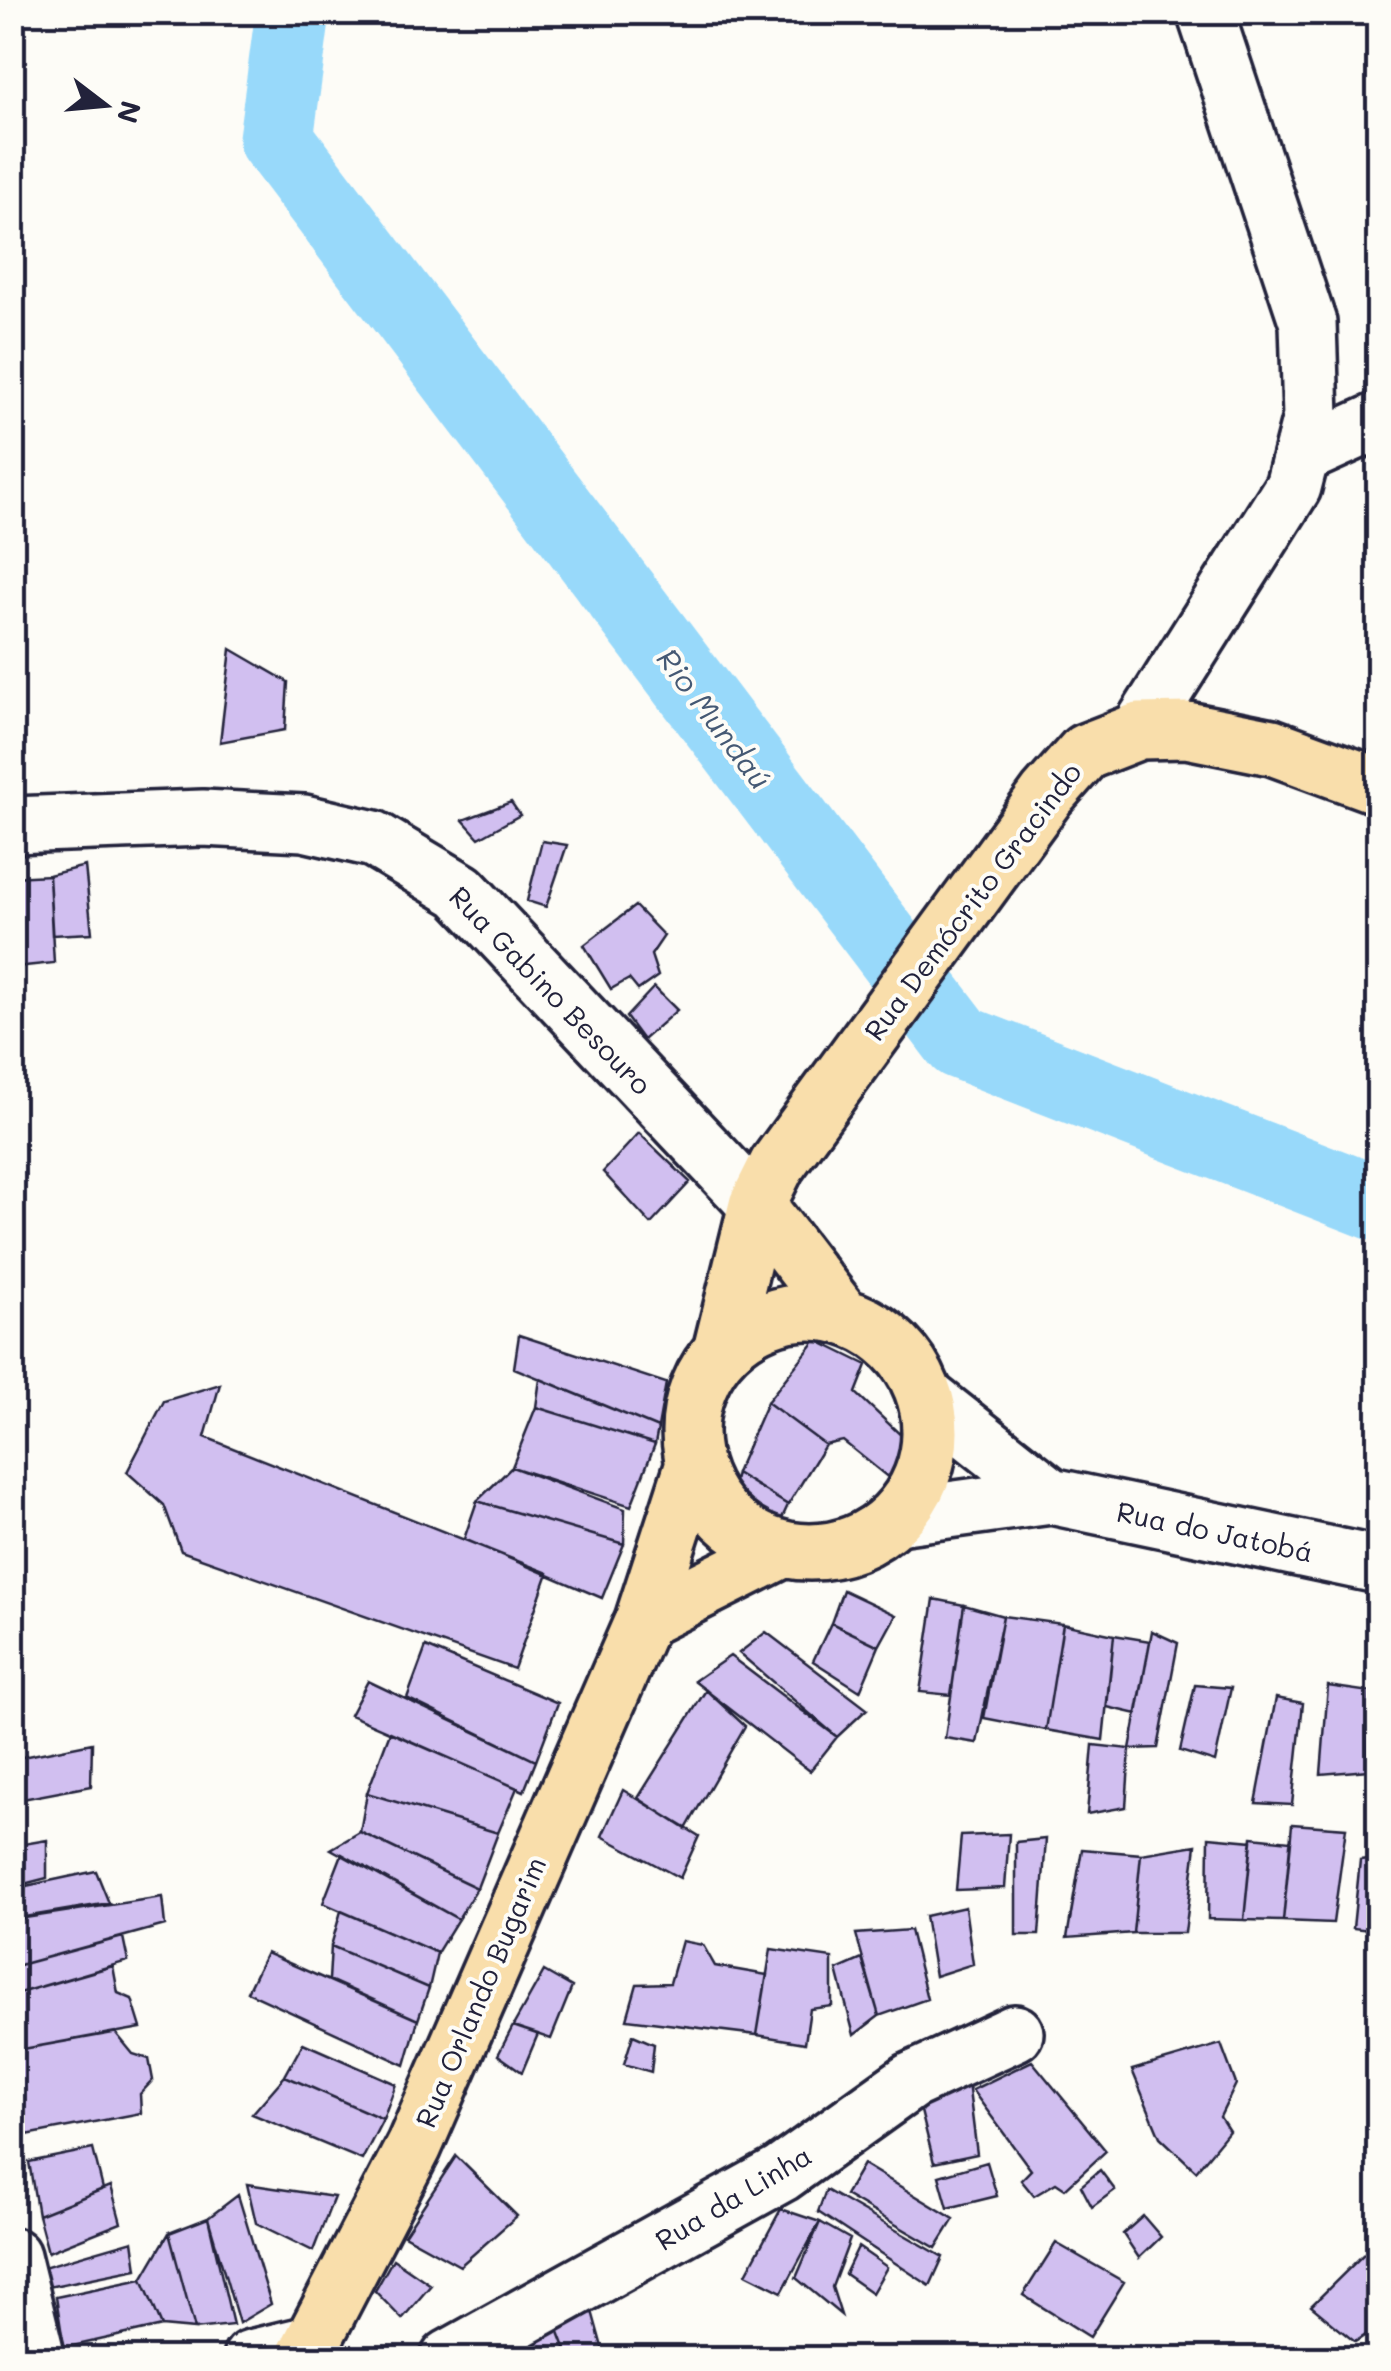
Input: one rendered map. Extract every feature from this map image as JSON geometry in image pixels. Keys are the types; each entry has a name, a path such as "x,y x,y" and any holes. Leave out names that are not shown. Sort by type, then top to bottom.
{"main road":[{"name":"Rua Demócrito Gracindo","path":"722,1347 767,1185 1046,795 1085,752 1138,731 1187,730 1272,747 1378,786"},
{"path":"643,1620 780,1551 844,1550 898,1517 928,1461 927,1398 894,1343 840,1312 767,1185"},
{"path":"780,1551 725,1520 692,1466 692,1403 722,1347 776,1314 840,1312"},
{"name":"Rua Orlando Bugarim","path":"309,2351 414,2146 643,1620 692,1466"}],"street":[{"path":"1138,731 1293,487 1312,417 1308,323 1205,12"},
{"path":"1301,456 1378,421"},
{"name":"Rua Gabino Besouro","path":"12,826 203,818 304,823 374,839 461,891 767,1185"},
{"name":"Rua do Jatobá","path":"927,1398 1050,1496"},
{"name":"Rua do Jatobá","path":"898,1517 1050,1496 1378,1565"},
{"name":"Rua da Linha","path":"448,2358 781,2174 912,2081 1015,2033"},
{"path":"12,2256 37,2358"},
{"path":"251,2358 309,2351"}],"building":[{"path":"231,649 288,682 285,730 220,742"},
{"path":"511,802 520,815 479,838 463,820"},
{"path":"542,841 567,845 546,907 527,901"},
{"path":"85,866 92,933 52,935 49,875"},
{"path":"49,875 54,963 15,967 12,877"},
{"path":"635,906 664,936 651,955 658,976 638,990 629,979 611,989 584,945"},
{"path":"654,987 677,1010 643,1040 626,1017"},
{"path":"639,1133 690,1182 651,1224 603,1172"},
{"path":"519,1335 666,1383 658,1428 514,1368"},
{"path":"816,1340 867,1365 856,1393 921,1454 895,1483 843,1441 825,1445 767,1402"},
{"path":"540,1379 658,1428 655,1444 536,1407"},
{"path":"220,1384 205,1437 548,1573 514,1669 181,1551 164,1505 127,1472 164,1401"},
{"path":"767,1402 825,1445 788,1505 736,1473"},
{"path":"536,1407 655,1444 631,1506 512,1467"},
{"path":"512,1467 625,1509 624,1544 477,1501"},
{"path":"736,1473 788,1505 777,1529 729,1504"},
{"path":"477,1501 624,1544 602,1598 464,1539"},
{"path":"843,1590 896,1615 879,1646 831,1623"},
{"path":"934,1599 964,1605 951,1695 920,1692"},
{"path":"964,1605 1003,1616 977,1743 945,1738"},
{"path":"1003,1616 1063,1624 1046,1730 984,1718"},
{"path":"831,1623 879,1646 860,1691 813,1661"},
{"path":"1063,1624 1114,1635 1103,1740 1046,1730"},
{"path":"1152,1631 1178,1643 1158,1748 1130,1749"},
{"path":"766,1632 867,1709 837,1737 739,1653"},
{"path":"1114,1635 1150,1641 1137,1714 1107,1707"},
{"path":"426,1647 558,1703 536,1761 407,1698"},
{"path":"730,1656 837,1737 810,1771 694,1681"},
{"path":"368,1681 536,1761 524,1791 350,1715"},
{"path":"1195,1685 1231,1688 1215,1762 1180,1751"},
{"path":"1328,1686 1370,1692 1368,1770 1321,1774"},
{"path":"706,1690 745,1726 686,1829 638,1798"},
{"path":"1276,1698 1303,1703 1292,1805 1256,1803"},
{"path":"390,1732 517,1788 498,1833 367,1793"},
{"path":"92,1743 91,1786 12,1801 12,1759"},
{"path":"1093,1745 1130,1749 1126,1807 1087,1814"},
{"path":"623,1790 699,1836 680,1878 602,1836"},
{"path":"367,1793 498,1833 477,1888 360,1832"},
{"path":"1292,1824 1346,1828 1333,1923 1283,1921"},
{"path":"360,1832 477,1888 458,1919 331,1849"},
{"path":"1009,1834 1005,1888 956,1890 961,1836"},
{"path":"1209,1837 1252,1841 1244,1920 1208,1919"},
{"path":"1252,1837 1291,1841 1283,1921 1244,1920"},
{"path":"1046,1839 1039,1935 1016,1935 1016,1842"},
{"path":"47,1840 47,1878 12,1887 12,1846"},
{"path":"1196,1845 1185,1933 1133,1933 1141,1854"},
{"path":"1082,1849 1141,1854 1133,1933 1067,1938"},
{"path":"342,1854 458,1919 437,1953 323,1903"},
{"path":"1378,1858 1378,1931 1353,1928 1360,1860"},
{"path":"96,1871 109,1903 12,1919 12,1889"},
{"path":"162,1897 165,1925 12,1967 12,1920"},
{"path":"965,1907 973,1964 935,1976 925,1916"},
{"path":"341,1911 437,1953 429,1988 331,1946"},
{"path":"910,1930 927,1999 879,2016 856,1934"},
{"path":"123,1937 128,1961 12,1995 12,1967"},
{"path":"682,1941 703,1945 715,1966 767,1975 757,2035 627,2019 637,1984 670,1983"},
{"path":"331,1946 429,1988 418,2020 329,1980"},
{"path":"771,1949 832,1958 832,2006 810,2009 805,2043 757,2035"},
{"path":"266,1953 418,2020 405,2065 247,1992"},
{"path":"862,1959 879,2016 854,2035 837,1970"},
{"path":"113,1966 118,1993 132,1999 141,2028 12,2051 12,1995"},
{"path":"544,1971 572,1987 551,2039 513,2026"},
{"path":"513,2026 538,2034 522,2072 498,2055"},
{"path":"115,2032 133,2054 149,2059 153,2080 140,2094 141,2113 16,2137 12,2051"},
{"path":"633,2035 654,2044 651,2072 624,2064"},
{"path":"303,2043 396,2084 383,2119 285,2076"},
{"path":"1221,2044 1236,2084 1220,2117 1229,2131 1196,2171 1160,2137 1132,2070"},
{"path":"1032,2061 1106,2151 1065,2189 1056,2183 1034,2196 1021,2180 1031,2170 972,2090"},
{"path":"967,2074 977,2154 934,2163 916,2091"},
{"path":"285,2076 383,2119 362,2160 252,2114"},
{"path":"93,2149 103,2189 38,2215 29,2162"},
{"path":"456,2156 517,2216 460,2266 404,2235"},
{"path":"987,2162 997,2196 948,2208 939,2176"},
{"path":"863,2164 954,2219 936,2248 845,2195"},
{"path":"1100,2170 1115,2190 1092,2207 1081,2186"},
{"path":"247,2184 334,2197 313,2251 256,2223"},
{"path":"111,2186 121,2223 48,2252 38,2215"},
{"path":"826,2190 943,2257 930,2286 818,2212"},
{"path":"238,2195 271,2304 239,2323 208,2218"},
{"path":"781,2209 820,2222 782,2292 746,2274"},
{"path":"1143,2216 1161,2237 1139,2258 1123,2234"},
{"path":"208,2218 233,2325 195,2329 169,2233"},
{"path":"820,2222 850,2239 832,2287 841,2315 796,2278"},
{"path":"169,2233 195,2329 162,2326 142,2279"},
{"path":"1378,2240 1378,2327 1355,2342 1311,2306"},
{"path":"133,2241 137,2269 48,2287 43,2267"},
{"path":"1056,2243 1124,2282 1090,2337 1023,2295"},
{"path":"858,2247 887,2267 872,2293 845,2274"},
{"path":"393,2259 431,2285 402,2319 375,2291"},
{"path":"142,2279 162,2326 64,2348 56,2297"},
{"path":"587,2293 605,2358 569,2358 551,2311"},
{"path":"551,2311 569,2358 517,2358 508,2337"},
{"path":"1062,2350 1094,2358 1058,2358"},
{"path":"927,2353 928,2358 859,2358"}],"waterway":[{"name":"Rio Mundaú","path":"293,12 276,139 960,1042 1378,1204"}]}
